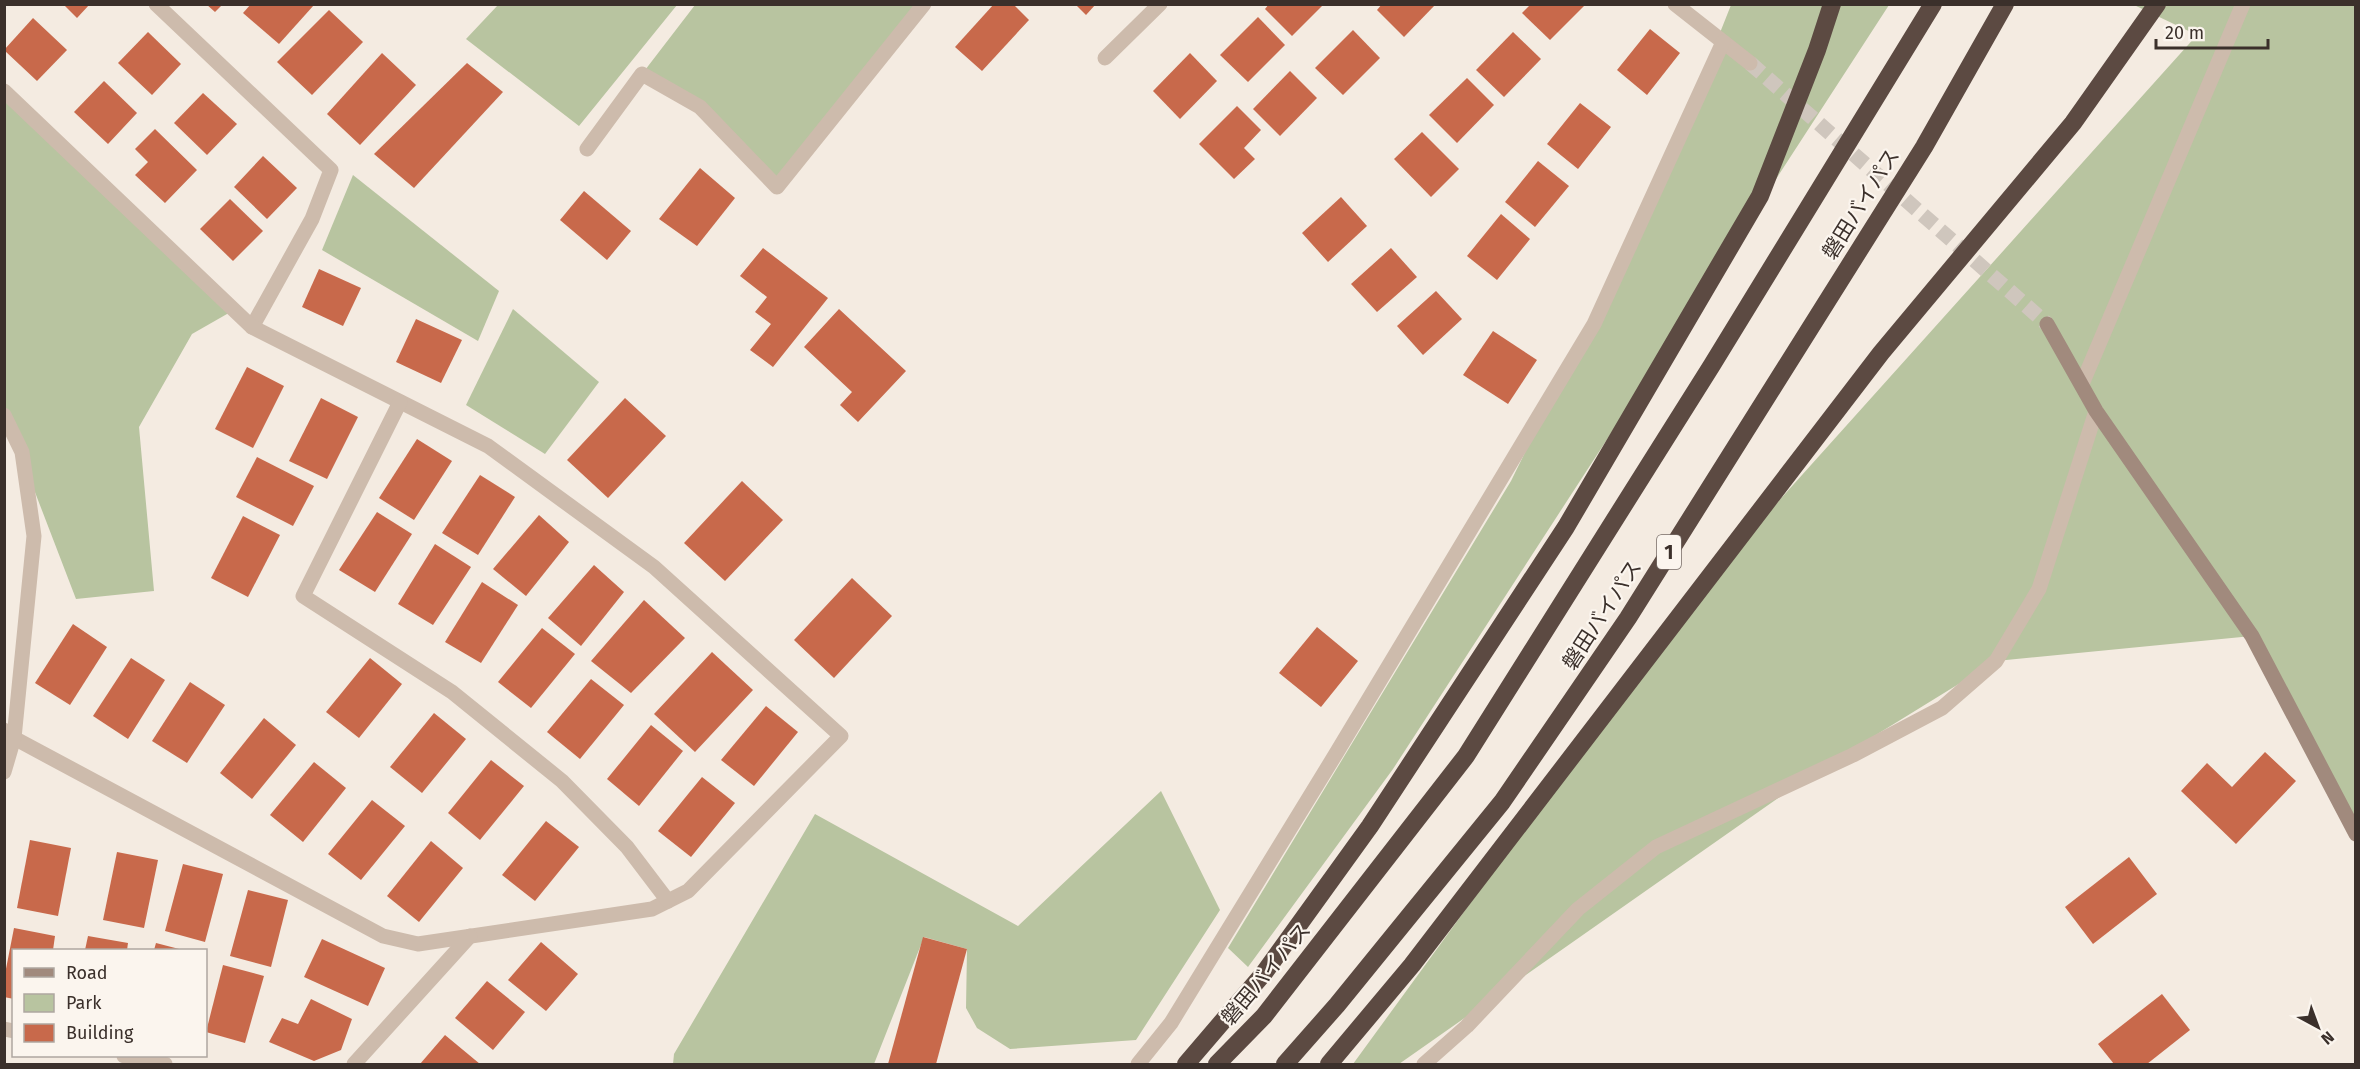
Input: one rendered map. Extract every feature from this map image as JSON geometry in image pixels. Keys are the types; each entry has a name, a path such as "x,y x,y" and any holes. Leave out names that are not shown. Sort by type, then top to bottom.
{"highway":[{"path":"1186,1065 1264,973 1370,826 1566,527 1760,196 1817,50 1832,4"},
{"name":"磐田バイパス","path":"1217,1065 1264,1016 1466,756 1712,365 1933,4"},
{"name":"磐田バイパス","path":"1285,1065 1337,1005 1502,802 1628,618 1924,147 2005,4"},
{"path":"1329,1065 1412,965 1881,353 2073,123 2157,4"}],"street":[{"path":"156,4 331,170 312,219 252,327"},
{"path":"587,149 642,74 700,107 777,187 924,4"},
{"path":"1105,58 1161,4"},
{"path":"1675,4 1750,63"},
{"path":"2082,384 2243,4"},
{"path":"1138,1065 1177,1013 1594,324 1723,42"},
{"path":"4,91 252,327 488,446 654,567 841,736 688,891 652,909 418,944 383,936 9,734"},
{"path":"2047,324 2096,411 2252,636 2355,834"},
{"path":"400,402 303,596 452,692 562,781 627,847 668,901"},
{"path":"1424,1065 1467,1026 1578,909 1656,847 1853,755 1942,708 1996,661 2039,589 2096,411"},
{"path":"4,415 22,452 34,536 4,772"},
{"path":"354,1065 470,936"},
{"path":"129,1057 165,1065"}],"green space":[{"path":"498,5 677,5 579,126 466,39"},
{"path":"695,5 924,5 777,187 700,107 642,74"},
{"path":"1731,5 1889,5 1393,769 1248,967 1228,948 1511,481 1673,151"},
{"path":"2134,5 2355,5 2355,834 2252,636 1996,661 1811,775 1399,1064 1353,1064 1698,591 2197,35"},
{"path":"5,91 234,310 192,334 139,427 154,591 76,599 5,414"},
{"path":"353,175 499,291 478,341 322,250"},
{"path":"513,309 599,382 545,454 466,405"},
{"path":"1161,791 1220,910 1136,1040 1010,1049 977,1028 966,1008 967,949 924,937 874,1064 673,1064 674,1054 815,814 1018,926"}],"building":[{"path":"63,4 90,4 77,18"},
{"path":"206,4 223,4 215,12"},
{"path":"251,4 314,5 279,44 243,13"},
{"path":"994,4 1013,4 1029,20 982,71 955,47"},
{"path":"1075,4 1096,4 1086,15"},
{"path":"1269,4 1324,4 1292,36 1265,9"},
{"path":"1382,4 1436,4 1404,37 1377,10"},
{"path":"1531,4 1586,4 1550,40 1522,13"},
{"path":"329,10 363,42 312,95 277,62"},
{"path":"1258,17 1285,45 1248,82 1220,55"},
{"path":"33,18 67,50 37,81 4,50"},
{"path":"1650,29 1680,53 1647,95 1617,70"},
{"path":"1353,30 1380,58 1343,95 1315,68"},
{"path":"148,32 181,64 152,95 118,63"},
{"path":"1513,32 1541,59 1504,97 1476,70"},
{"path":"382,53 416,85 360,145 327,114"},
{"path":"1190,53 1217,81 1180,119 1153,91"},
{"path":"467,63 503,92 414,188 374,154"},
{"path":"1290,71 1317,98 1280,136 1253,109"},
{"path":"1467,78 1494,105 1457,143 1429,115"},
{"path":"104,81 137,113 108,144 74,112"},
{"path":"203,93 237,124 207,155 174,123"},
{"path":"1580,103 1611,127 1578,169 1547,144"},
{"path":"1237,106 1261,130 1244,148 1255,159 1234,179 1199,144"},
{"path":"155,129 197,170 165,203 135,175 148,162 135,149"},
{"path":"1422,132 1459,169 1431,197 1394,159"},
{"path":"263,156 297,188 267,219 234,187"},
{"path":"1538,161 1569,186 1535,227 1505,202"},
{"path":"700,168 735,198 697,246 659,219"},
{"path":"584,191 631,231 607,260 560,220"},
{"path":"1341,197 1367,226 1328,262 1302,233"},
{"path":"230,199 263,231 233,261 200,229"},
{"path":"1501,214 1530,239 1497,280 1467,256"},
{"path":"763,248 828,298 773,367 750,350 771,324 755,312 767,297 740,276"},
{"path":"1391,248 1417,277 1377,312 1351,284"},
{"path":"319,269 361,288 343,326 302,307"},
{"path":"1436,291 1462,319 1423,355 1397,326"},
{"path":"839,309 906,371 858,422 840,405 852,392 804,347"},
{"path":"416,319 462,340 441,383 396,362"},
{"path":"1493,331 1537,360 1508,404 1463,375"},
{"path":"247,367 284,386 253,448 215,429"},
{"path":"321,398 358,417 327,479 289,461"},
{"path":"625,398 666,436 608,498 567,460"},
{"path":"417,439 452,461 414,520 379,498"},
{"path":"257,457 314,486 293,526 236,497"},
{"path":"480,475 515,497 478,555 442,533"},
{"path":"742,481 783,520 725,581 684,543"},
{"path":"377,512 412,534 375,592 339,570"},
{"path":"539,515 569,542 526,596 493,569"},
{"path":"243,516 280,535 248,597 211,578"},
{"path":"435,544 471,567 433,625 398,604"},
{"path":"594,565 624,592 581,646 548,618"},
{"path":"852,578 892,616 834,678 794,640"},
{"path":"482,582 518,605 481,663 445,642"},
{"path":"644,600 685,638 631,693 591,661"},
{"path":"73,624 107,647 70,705 35,683"},
{"path":"1317,627 1358,661 1321,707 1279,673"},
{"path":"542,628 575,654 531,708 498,682"},
{"path":"712,652 753,690 695,752 654,714"},
{"path":"131,658 165,680 128,739 93,716"},
{"path":"370,658 402,684 359,738 326,712"},
{"path":"591,679 624,705 580,759 547,732"},
{"path":"190,682 225,705 187,763 152,741"},
{"path":"766,706 798,732 754,786 721,760"},
{"path":"434,713 466,739 422,793 390,767"},
{"path":"264,718 296,745 252,799 220,773"},
{"path":"651,725 683,751 639,806 607,779"},
{"path":"2265,752 2296,781 2236,844 2181,791 2207,763 2232,787"},
{"path":"491,760 524,786 480,840 448,813"},
{"path":"314,762 346,788 303,842 270,815"},
{"path":"702,777 735,803 691,857 658,831"},
{"path":"372,800 405,826 361,880 328,854"},
{"path":"546,821 579,847 535,901 502,875"},
{"path":"30,840 71,848 58,916 17,908"},
{"path":"431,841 463,868 419,922 387,896"},
{"path":"117,852 158,860 144,928 103,920"},
{"path":"2129,857 2157,894 2093,944 2065,907"},
{"path":"183,864 223,874 205,942 165,931"},
{"path":"248,890 288,900 271,967 230,956"},
{"path":"14,928 55,936 53,949 12,949 12,999 4,997 4,979"},
{"path":"88,936 128,943 127,949 85,949"},
{"path":"923,937 967,949 936,1064 888,1064"},
{"path":"322,939 385,968 368,1006 304,977"},
{"path":"541,942 578,974 546,1011 508,980"},
{"path":"156,943 179,949 154,949"},
{"path":"223,965 264,976 245,1043 207,1032"},
{"path":"487,981 525,1012 493,1050 455,1018"},
{"path":"2162,994 2190,1030 2147,1064 2114,1064 2098,1044"},
{"path":"311,999 352,1019 341,1050 314,1061 269,1042 282,1018 298,1024"},
{"path":"445,1035 480,1064 420,1064"}],"tunnel":[{"path":"1750,63 2047,324"}]}
